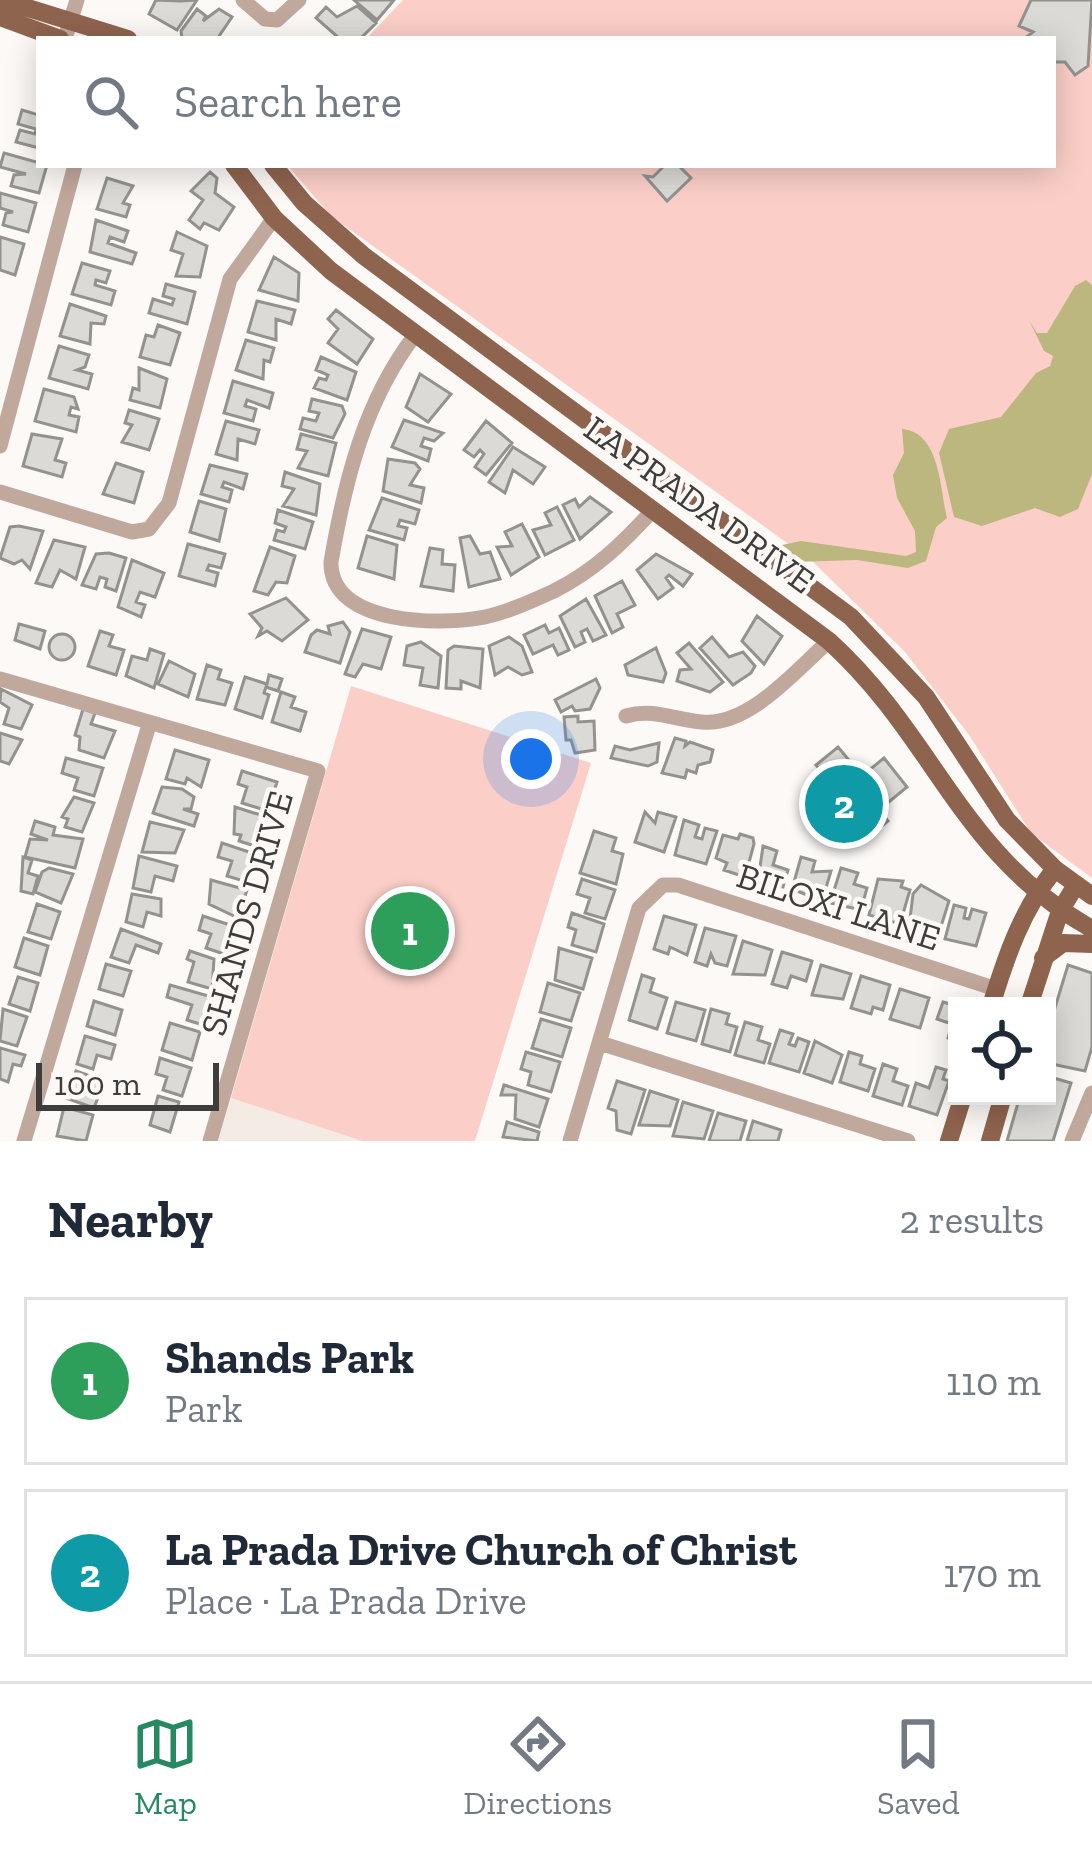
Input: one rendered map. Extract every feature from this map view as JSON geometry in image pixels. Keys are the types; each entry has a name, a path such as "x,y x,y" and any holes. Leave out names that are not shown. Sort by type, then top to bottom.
{"main road":[{"path":"2,0 74,9 123,36"},
{"path":"0,16 54,36"},
{"name":"LA PRADA DRIVE","path":"236,168 274,218 331,271 829,641 900,717 984,844 1035,893 1092,929"},
{"name":"LA PRADA DRIVE","path":"275,168 344,241 851,617 907,673 1007,820 1084,891"},
{"path":"331,271 344,241"},
{"path":"993,997 1035,893 1055,869"},
{"path":"1032,997 1060,911 1084,891"},
{"path":"1043,958 1063,943 1092,944"},
{"path":"949,1141 960,1105"},
{"path":"990,1141 1000,1105"}],"street":[{"path":"243,0 266,20 277,20 299,0"},
{"path":"0,446 74,168"},
{"path":"0,492 133,532 149,529 169,503 230,279 274,218"},
{"path":"416,334 378,388 357,451 332,562 331,578 345,597 381,613 440,620 484,617 584,573 621,546 653,510"},
{"path":"626,716 645,711 701,722 725,720 762,699 829,641"},
{"path":"0,680 149,725 24,1141"},
{"name":"SHANDS DRIVE","path":"149,725 318,771 210,1141"},
{"name":"BILOXI LANE","path":"600,1043 639,908 663,885 678,885 993,997"},
{"path":"570,1141 600,1043 908,1141"},
{"path":"1072,1141 1092,1093"}],"shaded area":[{"path":"403,0 1092,0 1092,878 1031,833 969,735 905,652 811,560 331,216 290,168 1056,168 1056,36 369,36"},
{"path":"1086,280 1092,285 1092,474 1078,509 1060,517 1035,508 982,526 954,517 939,453 949,429 1001,417 1036,373 1050,366 1053,356 1044,351 1029,320 1037,333 1047,333 1075,286"},
{"path":"902,429 915,432 931,451 947,518 936,527 926,561 908,568 857,560 796,562 777,546 801,541 906,556 916,552 915,531 897,498 893,475 904,453"},
{"path":"351,686 591,763 475,1141 362,1141 231,1098"},
{"path":"231,1098 362,1141 218,1141"}],"building":[{"path":"156,0 197,0 177,30 149,14"},
{"path":"354,0 394,0 377,20"},
{"path":"1031,0 1092,0 1088,66 1075,75 1065,62 1056,62 1056,36 1028,36 1033,32 1019,26"},
{"path":"357,6 376,23 363,36 337,36 316,18 326,7 337,17"},
{"path":"197,9 206,16 203,21 219,9 232,17 219,36 182,36"},
{"path":"22,110 36,114 36,129 18,124"},
{"path":"36,129 36,147 16,142 20,130 35,134"},
{"path":"4,153 46,168 39,193 11,186 14,175 26,174 0,167"},
{"path":"662,168 681,168 691,178 667,201 645,176 653,177"},
{"path":"210,172 217,178 215,193 234,207 219,230 204,223 200,229 189,220 203,200 191,191"},
{"path":"107,178 133,186 123,203 130,205 126,217 97,209"},
{"path":"0,193 36,203 28,232 3,225 6,213 13,212 0,208"},
{"path":"96,220 128,231 124,242 110,237 108,243 136,253 132,264 90,252"},
{"path":"177,232 207,246 200,277 176,276 183,254 171,250"},
{"path":"0,237 24,244 15,275 0,270"},
{"path":"274,257 299,273 298,301 259,290"},
{"path":"82,263 110,271 106,283 96,280 95,285 115,291 111,305 72,294"},
{"path":"166,284 195,292 187,324 149,313 153,299 172,305 174,299 163,296"},
{"path":"257,301 295,310 291,324 276,319 276,340 248,332"},
{"path":"70,304 106,316 104,324 91,323 90,344 60,336"},
{"path":"336,310 373,339 357,364 328,343 338,329 328,319"},
{"path":"158,325 180,333 170,365 140,357 146,335 154,337"},
{"path":"246,340 274,348 270,362 264,360 263,379 236,370"},
{"path":"59,346 89,355 85,367 77,370 92,374 88,389 49,378"},
{"path":"321,357 356,372 347,400 314,388 319,378 326,380 328,375 316,370"},
{"path":"139,368 167,379 160,408 130,400 133,388 139,390"},
{"path":"420,374 451,394 428,422 406,407"},
{"path":"233,381 273,393 269,408 247,400 245,406 256,409 253,421 224,413"},
{"path":"44,389 74,397 78,409 71,407 69,415 79,417 76,432 35,421"},
{"path":"312,399 342,406 345,414 333,438 300,429 303,418 316,421 319,413 309,411"},
{"path":"129,410 159,419 149,450 122,442 132,425 125,423"},
{"path":"404,420 443,433 434,441 424,438 421,446 431,449 428,461 392,447"},
{"path":"226,421 259,430 255,444 238,439 237,460 216,454"},
{"path":"486,421 512,443 486,475 475,467 484,454 480,450 474,457 464,450"},
{"path":"32,434 62,439 55,460 66,463 62,477 23,466"},
{"path":"301,434 336,443 328,476 298,468 307,451 297,449"},
{"path":"513,447 545,467 533,484 513,470 505,493 489,482"},
{"path":"388,459 415,463 420,469 410,485 424,488 421,503 383,491"},
{"path":"116,463 143,472 134,503 103,494"},
{"path":"210,465 247,474 243,489 224,482 222,487 232,490 229,502 201,494"},
{"path":"285,472 320,484 316,515 283,506 294,489 282,486"},
{"path":"590,497 611,512 580,539 563,505 575,499 579,507"},
{"path":"382,498 419,510 415,524 400,520 398,526 407,528 404,540 369,530"},
{"path":"199,501 226,509 219,541 190,532"},
{"path":"557,507 574,540 545,555 533,530 551,525 545,513"},
{"path":"278,510 313,522 305,549 274,540 277,530 284,532 286,527 275,523"},
{"path":"522,524 539,557 511,575 497,547 512,546 505,532"},
{"path":"10,527 43,531 30,569 22,560 14,564 0,558"},
{"path":"367,536 397,545 394,579 358,568"},
{"path":"470,536 480,554 490,552 500,579 469,587 460,538"},
{"path":"54,540 85,547 76,579 60,570 52,587 36,583"},
{"path":"188,544 225,554 221,568 209,565 207,570 218,573 215,586 179,576"},
{"path":"270,547 295,556 287,583 276,582 268,595 254,591"},
{"path":"430,548 443,550 442,564 455,565 453,591 421,586"},
{"path":"96,554 126,558 116,591 105,587 107,579 100,577 96,589 82,585"},
{"path":"656,554 692,574 683,586 669,575 666,578 673,588 658,599 637,570"},
{"path":"132,560 164,573 155,597 140,592 136,602 145,605 141,617 118,607"},
{"path":"622,581 635,605 617,614 623,627 612,633 595,596"},
{"path":"286,598 308,620 282,641 267,631 258,636 262,628 250,614"},
{"path":"586,599 606,635 593,641 587,629 581,632 585,642 575,647 560,616"},
{"path":"757,616 782,636 764,664 742,641"},
{"path":"343,622 350,632 340,663 305,652 317,630 330,634 328,626"},
{"path":"19,624 45,631 40,649 15,640"},
{"path":"545,625 549,633 559,628 569,650 558,655 553,645 533,654 524,635"},
{"path":"362,629 391,637 381,669 363,664 355,677 345,674"},
{"path":"100,631 113,635 109,646 124,650 116,675 88,666"},
{"path":"62,634 75,647 62,660 49,647"},
{"path":"509,637 522,646 532,672 522,675 508,667 495,675 489,646"},
{"path":"712,637 729,657 743,652 755,666 751,673 733,685 700,648"},
{"path":"421,642 441,656 438,688 420,685 423,668 404,665 407,646"},
{"path":"689,643 723,682 710,692 677,681 680,670 691,669 677,653"},
{"path":"454,646 483,649 480,688 461,681 461,689 446,688 448,650"},
{"path":"656,648 666,673 663,682 628,675 625,665"},
{"path":"150,649 164,654 154,688 126,676 132,656 147,660"},
{"path":"169,661 195,674 188,697 158,684"},
{"path":"207,665 221,670 218,679 232,683 225,705 197,699"},
{"path":"269,675 282,679 278,691 266,687 264,693 269,695 262,718 235,709 245,677 267,684"},
{"path":"596,679 600,688 590,709 575,711 572,706 561,712 555,700"},
{"path":"1,689 32,705 21,729 4,724 9,708 0,702"},
{"path":"281,692 295,697 291,707 306,712 300,731 272,722"},
{"path":"83,709 95,713 91,724 115,731 104,758 79,750 80,737 75,735"},
{"path":"578,716 578,722 594,721 595,750 575,753 571,740 566,740 564,717"},
{"path":"0,733 22,740 9,764 0,761"},
{"path":"675,738 686,741 685,746 690,742 713,750 710,762 698,765 696,773 687,770 685,778 662,773"},
{"path":"659,743 657,762 648,766 611,758 615,746 630,750"},
{"path":"838,747 862,776 884,758 907,787 879,810 888,821 878,829 869,818 861,825 847,808 841,814 832,803 841,795 816,765"},
{"path":"175,750 209,760 201,787 187,778 185,784 166,779"},
{"path":"66,758 103,768 94,796 74,790 78,778 62,773"},
{"path":"242,771 277,782 268,811 242,803 247,787 238,784"},
{"path":"162,787 182,789 194,797 191,809 183,809 198,814 194,826 153,813"},
{"path":"74,797 94,803 82,832 65,827 68,819 62,817"},
{"path":"235,807 267,817 258,847 239,841 241,835 234,834"},
{"path":"645,812 655,823 658,812 676,817 664,852 635,842"},
{"path":"684,820 699,825 695,837 702,839 705,828 717,831 706,864 675,855"},
{"path":"35,821 55,827 53,835 83,839 75,868 25,857 30,839 48,840 31,834"},
{"path":"150,822 184,830 175,853 142,852"},
{"path":"594,831 616,838 612,851 623,854 616,884 580,873"},
{"path":"740,834 753,838 754,844 745,877 724,870 727,863 716,858 723,835 738,839"},
{"path":"222,843 255,854 247,882 227,876 232,861 218,857"},
{"path":"763,846 777,851 773,865 788,870 783,887 758,881"},
{"path":"139,856 177,866 173,881 155,876 151,892 133,888"},
{"path":"23,857 32,860 28,873 38,876 33,894 21,891"},
{"path":"801,857 815,861 812,872 831,871 822,901 792,889"},
{"path":"49,868 73,874 61,903 35,892 42,872"},
{"path":"841,868 858,873 854,884 867,888 861,910 830,903"},
{"path":"582,879 615,890 605,919 585,913 590,898 577,894"},
{"path":"878,879 903,881 901,887 910,890 900,924 869,915"},
{"path":"211,880 247,890 238,918 209,904"},
{"path":"921,885 949,901 938,936 918,930 921,922 910,919 913,894"},
{"path":"132,894 161,899 161,916 147,912 143,927 126,922"},
{"path":"37,904 60,912 51,939 28,932"},
{"path":"954,905 966,908 964,918 969,919 972,909 986,913 976,946 945,939"},
{"path":"572,913 604,924 596,952 572,945 576,930 568,927"},
{"path":"203,916 233,926 224,954 206,948 211,934 199,930"},
{"path":"664,916 696,925 687,955 670,947 668,954 654,949"},
{"path":"705,928 736,936 727,966 715,963 711,954 707,966 695,962"},
{"path":"121,929 161,944 158,953 136,945 129,963 111,957"},
{"path":"24,938 48,946 40,975 15,967"},
{"path":"743,941 772,950 765,975 733,974"},
{"path":"559,948 592,958 583,989 555,980"},
{"path":"190,951 214,959 212,989 188,982 194,962 187,959"},
{"path":"782,952 812,961 806,981 791,976 787,988 772,984"},
{"path":"106,964 131,971 123,996 99,989"},
{"path":"821,965 851,974 843,999 812,995"},
{"path":"1068,965 1092,973 1092,1047 1085,1071 1056,1065 1056,1004"},
{"path":"642,975 654,979 650,992 667,998 657,1029 629,1020"},
{"path":"861,976 890,985 883,1010 873,1007 871,1014 851,1008"},
{"path":"18,977 38,983 30,1011 9,1004"},
{"path":"548,983 580,993 571,1021 540,1012"},
{"path":"170,985 212,997 203,1025 187,1020 192,1005 167,997"},
{"path":"900,989 929,998 920,1028 890,1019"},
{"path":"94,1001 122,1010 115,1035 87,1026"},
{"path":"676,1002 705,1010 696,1041 667,1033"},
{"path":"943,1002 948,1003 948,1023 937,1019"},
{"path":"3,1009 27,1017 17,1046 0,1041"},
{"path":"711,1009 729,1014 726,1024 737,1027 730,1052 702,1044"},
{"path":"541,1019 571,1028 562,1057 532,1048"},
{"path":"745,1022 762,1027 758,1040 770,1044 764,1063 735,1055"},
{"path":"170,1023 200,1032 192,1060 162,1050"},
{"path":"780,1030 793,1034 789,1044 795,1046 798,1038 809,1042 799,1072 769,1063"},
{"path":"85,1036 115,1045 111,1059 97,1055 93,1069 77,1064"},
{"path":"815,1041 842,1055 832,1083 804,1073"},
{"path":"0,1048 25,1055 21,1066 13,1064 8,1082 0,1079"},
{"path":"526,1052 560,1062 551,1092 528,1085 531,1072 521,1069"},
{"path":"849,1052 862,1056 860,1064 875,1069 868,1091 840,1082"},
{"path":"160,1058 191,1068 182,1096 163,1090 167,1077 156,1074"},
{"path":"883,1064 897,1069 893,1081 908,1086 902,1105 873,1096"},
{"path":"936,1067 946,1070 943,1079 948,1084 937,1115 909,1106 916,1083 929,1088"},
{"path":"76,1071 104,1081 94,1108 66,1098"},
{"path":"1056,1079 1071,1083 1053,1141 1007,1141 1017,1105 1056,1105"},
{"path":"617,1081 645,1090 631,1134 617,1130 616,1111 608,1108"},
{"path":"504,1085 548,1099 539,1127 515,1119 516,1095 501,1095"},
{"path":"650,1091 678,1100 670,1126 639,1125"},
{"path":"158,1096 179,1102 170,1132 150,1125"},
{"path":"683,1102 713,1111 704,1139 673,1136"},
{"path":"64,1107 93,1115 86,1141 57,1136"},
{"path":"718,1113 746,1121 740,1141 709,1141"},
{"path":"753,1121 781,1130 778,1141 747,1141"},
{"path":"507,1122 539,1132 537,1141 503,1137"}],"place":[{"name":"La Prada Drive Church of Christ","path":"844,804"},
{"name":"Shands Park","path":"410,931"}]}
